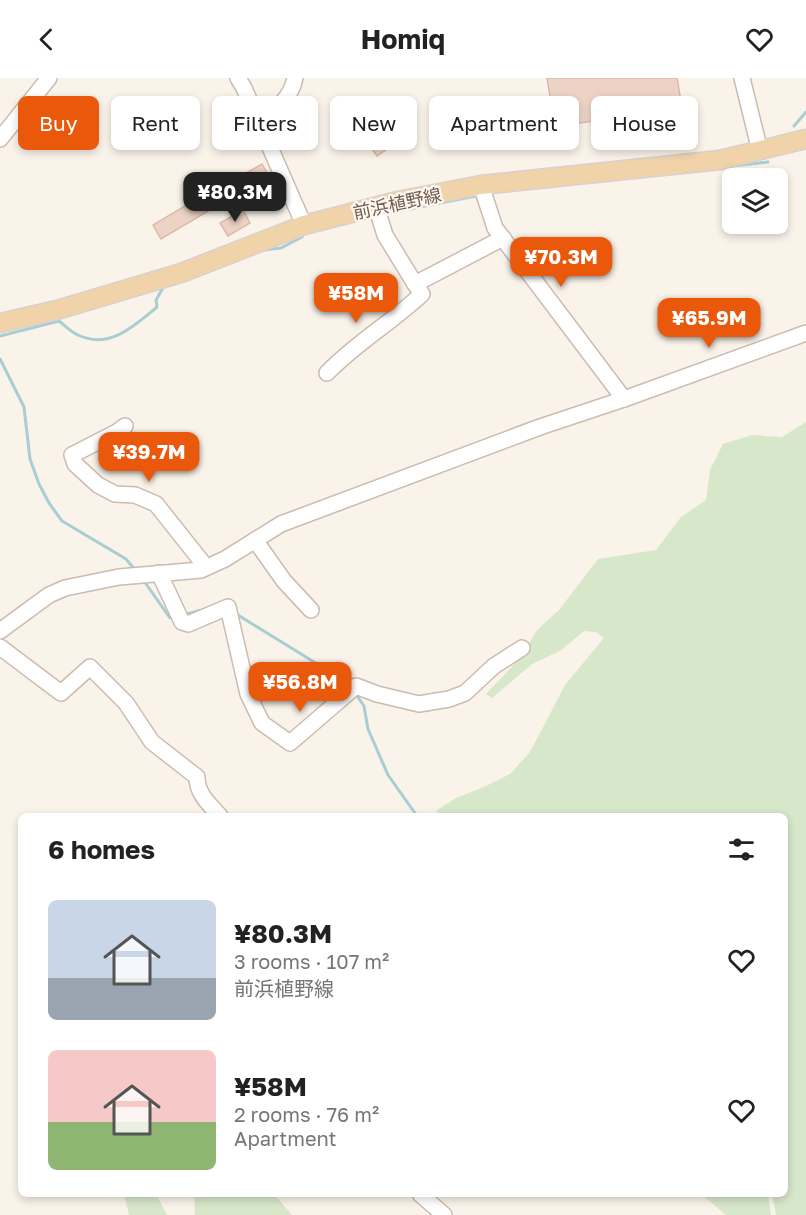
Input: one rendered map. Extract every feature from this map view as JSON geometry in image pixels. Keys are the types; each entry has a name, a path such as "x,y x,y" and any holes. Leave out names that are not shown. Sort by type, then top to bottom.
{"main road":[{"name":"前浜植野線","path":"0,323 57,310 181,273 304,225 376,206 481,185 720,160 806,139"}],"street":[{"path":"0,139 49,78"},
{"path":"238,78 247,96"},
{"path":"286,96 295,78"},
{"path":"742,78 752,111 760,151"},
{"path":"271,150 304,225"},
{"path":"481,185 495,228 624,399"},
{"path":"327,374 346,353 399,315 422,294 385,235 376,206"},
{"path":"415,284 503,238"},
{"path":"0,631 50,595 65,588 119,577 201,570 225,559 281,524 540,427 806,333"},
{"path":"125,426 72,455 75,464 98,485 116,494 135,495 156,504 206,567"},
{"path":"255,540 284,581 311,610"},
{"path":"159,573 182,622 188,624 228,607 252,704 262,723 290,743 356,686 419,705 449,699 465,693 494,666 522,648"},
{"path":"0,646 61,693 90,667 126,703 152,742 197,777 200,794 217,813"},
{"path":"423,1197 444,1215"}],"green space":[{"path":"806,422 806,1215 776,1215 773,1197 788,1197 788,813 437,813 437,810 456,798 510,774 530,752 565,685 604,638 596,632 584,631 560,651 532,664 492,698 486,694 522,656 537,630 559,610 598,559 656,550 681,517 706,500 710,470 723,444 752,435 782,437"},
{"path":"125,1197 158,1197 167,1215 129,1215"},
{"path":"194,1197 277,1197 292,1215 195,1215"},
{"path":"705,1197 768,1197 771,1215 726,1215"}],"building":[{"path":"547,78 677,78 680,96 591,96 591,121 579,123 579,96 550,96"},
{"path":"373,150 386,150 377,156"},
{"path":"262,164 270,178 247,191 239,177"},
{"path":"222,184 230,198 161,239 153,225"},
{"path":"243,210 250,223 228,236 220,223"}],"waterway":[{"path":"794,126 806,112"},
{"path":"731,166 768,162"},
{"path":"384,214 481,195"},
{"path":"263,250 281,248 302,237 303,234"},
{"path":"0,336 59,321 75,334 89,339 111,338 130,328 157,307 156,300 164,286"},
{"path":"0,359 24,407 30,459 49,503 62,521 126,559 136,571"},
{"path":"144,581 170,618 175,618"},
{"path":"183,615 206,609"},
{"path":"233,612 332,673 349,686"},
{"path":"355,693 364,706 368,729 388,775 415,813"}]}
